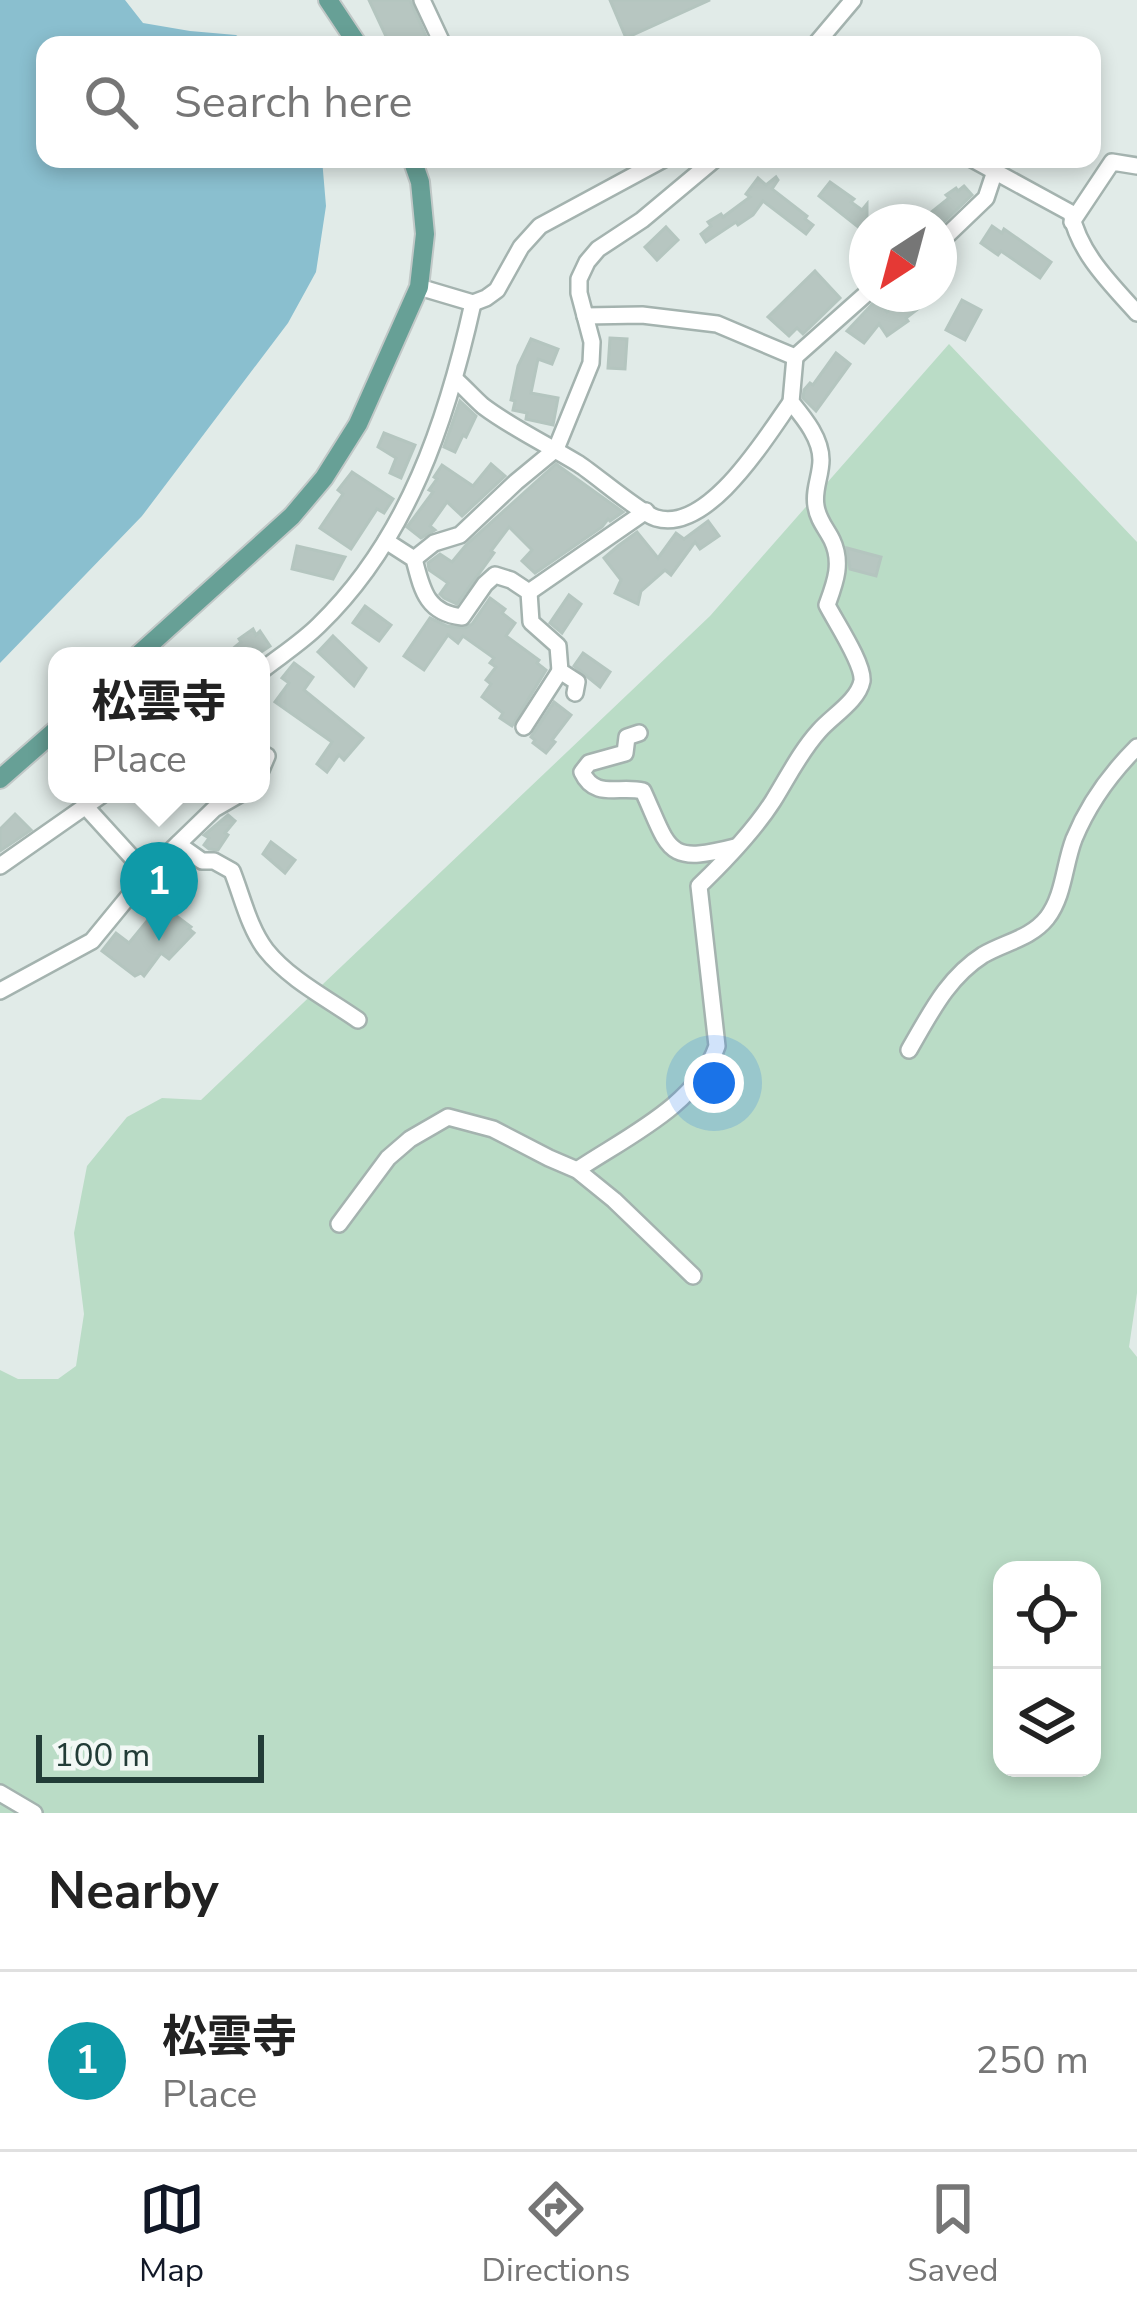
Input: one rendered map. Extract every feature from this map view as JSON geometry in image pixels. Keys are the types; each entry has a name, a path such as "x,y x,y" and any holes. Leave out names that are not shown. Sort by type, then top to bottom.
{"main road":[{"path":"328,0 352,36"},
{"path":"147,647 292,516 324,478 358,424 419,287 425,234 415,168"},
{"path":"0,779 48,737"}],"street":[{"path":"422,0 438,36"},
{"path":"823,36 853,0"},
{"path":"1072,222 1112,162 1137,166"},
{"path":"419,287 473,303 486,298 497,290 540,226 647,168"},
{"path":"414,559 434,542 460,536 556,449 591,363 592,342 579,279 598,249 642,220 704,168"},
{"path":"988,168 1071,213 1075,235 1137,313"},
{"path":"957,226 986,198 994,171"},
{"path":"270,664 318,627 386,541 429,453 456,380 473,303"},
{"path":"456,380 484,406 655,518 674,519 696,512 718,495 756,452 791,402 795,357 849,309"},
{"path":"585,316 642,315 717,325 795,357"},
{"path":"577,1170 659,1116 710,1069 717,1046 699,886 770,805 798,756 862,681 859,665 827,604 838,561 814,498 822,456 809,424 791,402"},
{"path":"529,592 646,511"},
{"path":"386,541 414,559 424,597 448,616 462,617 495,575 529,592"},
{"path":"524,727 560,671 559,646 531,622 529,592"},
{"path":"560,671 577,682 575,694"},
{"path":"639,733 627,737 625,753 589,763 582,772 585,780 603,791 643,791 667,843 680,854 698,857 735,848"},
{"path":"909,1050 942,993 963,969 1045,922 1057,903 1075,837 1118,766 1137,747"},
{"path":"0,866 92,803"},
{"path":"0,991 92,941 147,874 224,803"},
{"path":"86,808 147,874"},
{"path":"178,844 202,861 214,861 232,871 266,950 290,973 358,1020"},
{"path":"339,1225 388,1158 410,1138 448,1117 493,1129 577,1170 693,1276"},
{"path":"0,1793 34,1813"}],"green space":[{"path":"949,344 1137,542 1137,1293 1129,1347 1137,1357 1137,1813 0,1813 0,1370 18,1379 58,1379 76,1366 84,1314 74,1233 87,1166 127,1117 162,1098 201,1100 710,616"}],"water":[{"path":"0,0 125,0 143,23 237,36 36,36 36,168 323,168 326,206 316,272 288,323 142,516 0,663"}],"building":[{"path":"369,0 410,0 426,36 386,36"},
{"path":"610,0 710,0 630,36 625,36"},
{"path":"776,177 772,189 813,225 806,234 763,201 753,215 706,242 701,234 711,226 708,222 750,197 746,194 758,178 766,185"},
{"path":"830,182 854,199 849,204 849,220 819,196"},
{"path":"964,186 972,195 957,210 957,204 942,204 949,198 946,195"},
{"path":"992,226 1002,233 1004,229 1051,262 1040,278 981,243"},
{"path":"666,227 678,240 657,260 645,247"},
{"path":"815,271 840,298 803,334 797,328 789,336 768,317"},
{"path":"962,300 981,310 965,340 946,330"},
{"path":"865,312 914,312 887,336 879,324 864,343 847,331"},
{"path":"610,338 627,339 625,369 608,368"},
{"path":"531,339 558,349 552,364 538,359 531,393 558,398 553,425 526,419 527,413 513,410 518,366"},
{"path":"836,353 850,364 816,411 803,398 804,390"},
{"path":"460,401 476,416 455,452 444,447"},
{"path":"384,433 415,445 401,478 390,473 396,458 378,447"},
{"path":"491,464 505,476 462,516 447,502 430,526 435,530 421,538 407,527 433,492 429,490 442,465 473,486"},
{"path":"556,464 623,512 535,573 522,561 532,550 509,527 457,604 444,598 440,594 448,583 429,570 428,563 440,554 452,562"},
{"path":"352,472 393,499 384,513 377,509 351,549 320,528"},
{"path":"708,521 719,536 700,549 695,542 671,575 665,570 641,591 638,604 615,593 621,580 604,558 618,546 637,532 658,558 676,533 684,539"},
{"path":"297,546 345,557 333,579 292,569"},
{"path":"847,548 881,557 876,576 850,569"},
{"path":"569,595 581,604 562,633 550,623"},
{"path":"490,598 515,623 506,636 546,670 512,726 482,697 491,684 486,680 496,667 490,663 494,658 463,636 458,643 448,635 424,670 404,656 430,618 465,628"},
{"path":"365,606 391,625 379,641 353,623"},
{"path":"253,629 270,646 235,647"},
{"path":"333,636 366,668 354,686 318,652"},
{"path":"583,653 610,672 600,687 574,666"},
{"path":"294,663 313,677 304,690 363,738 344,760 339,755 327,772 317,764 332,742 275,702 289,683 282,678"},
{"path":"554,702 571,715 546,753 531,737"},
{"path":"15,814 31,830 0,851 0,829"},
{"path":"228,815 235,821 228,835 218,850 209,849 204,845 209,838 204,835"},
{"path":"271,842 295,860 285,873 263,854"},
{"path":"167,909 194,933 169,959 161,953 144,976 135,976 102,951 116,933 129,943 156,910 162,915"}],"place":[{"name":"松雲寺","path":"159,941"}]}
